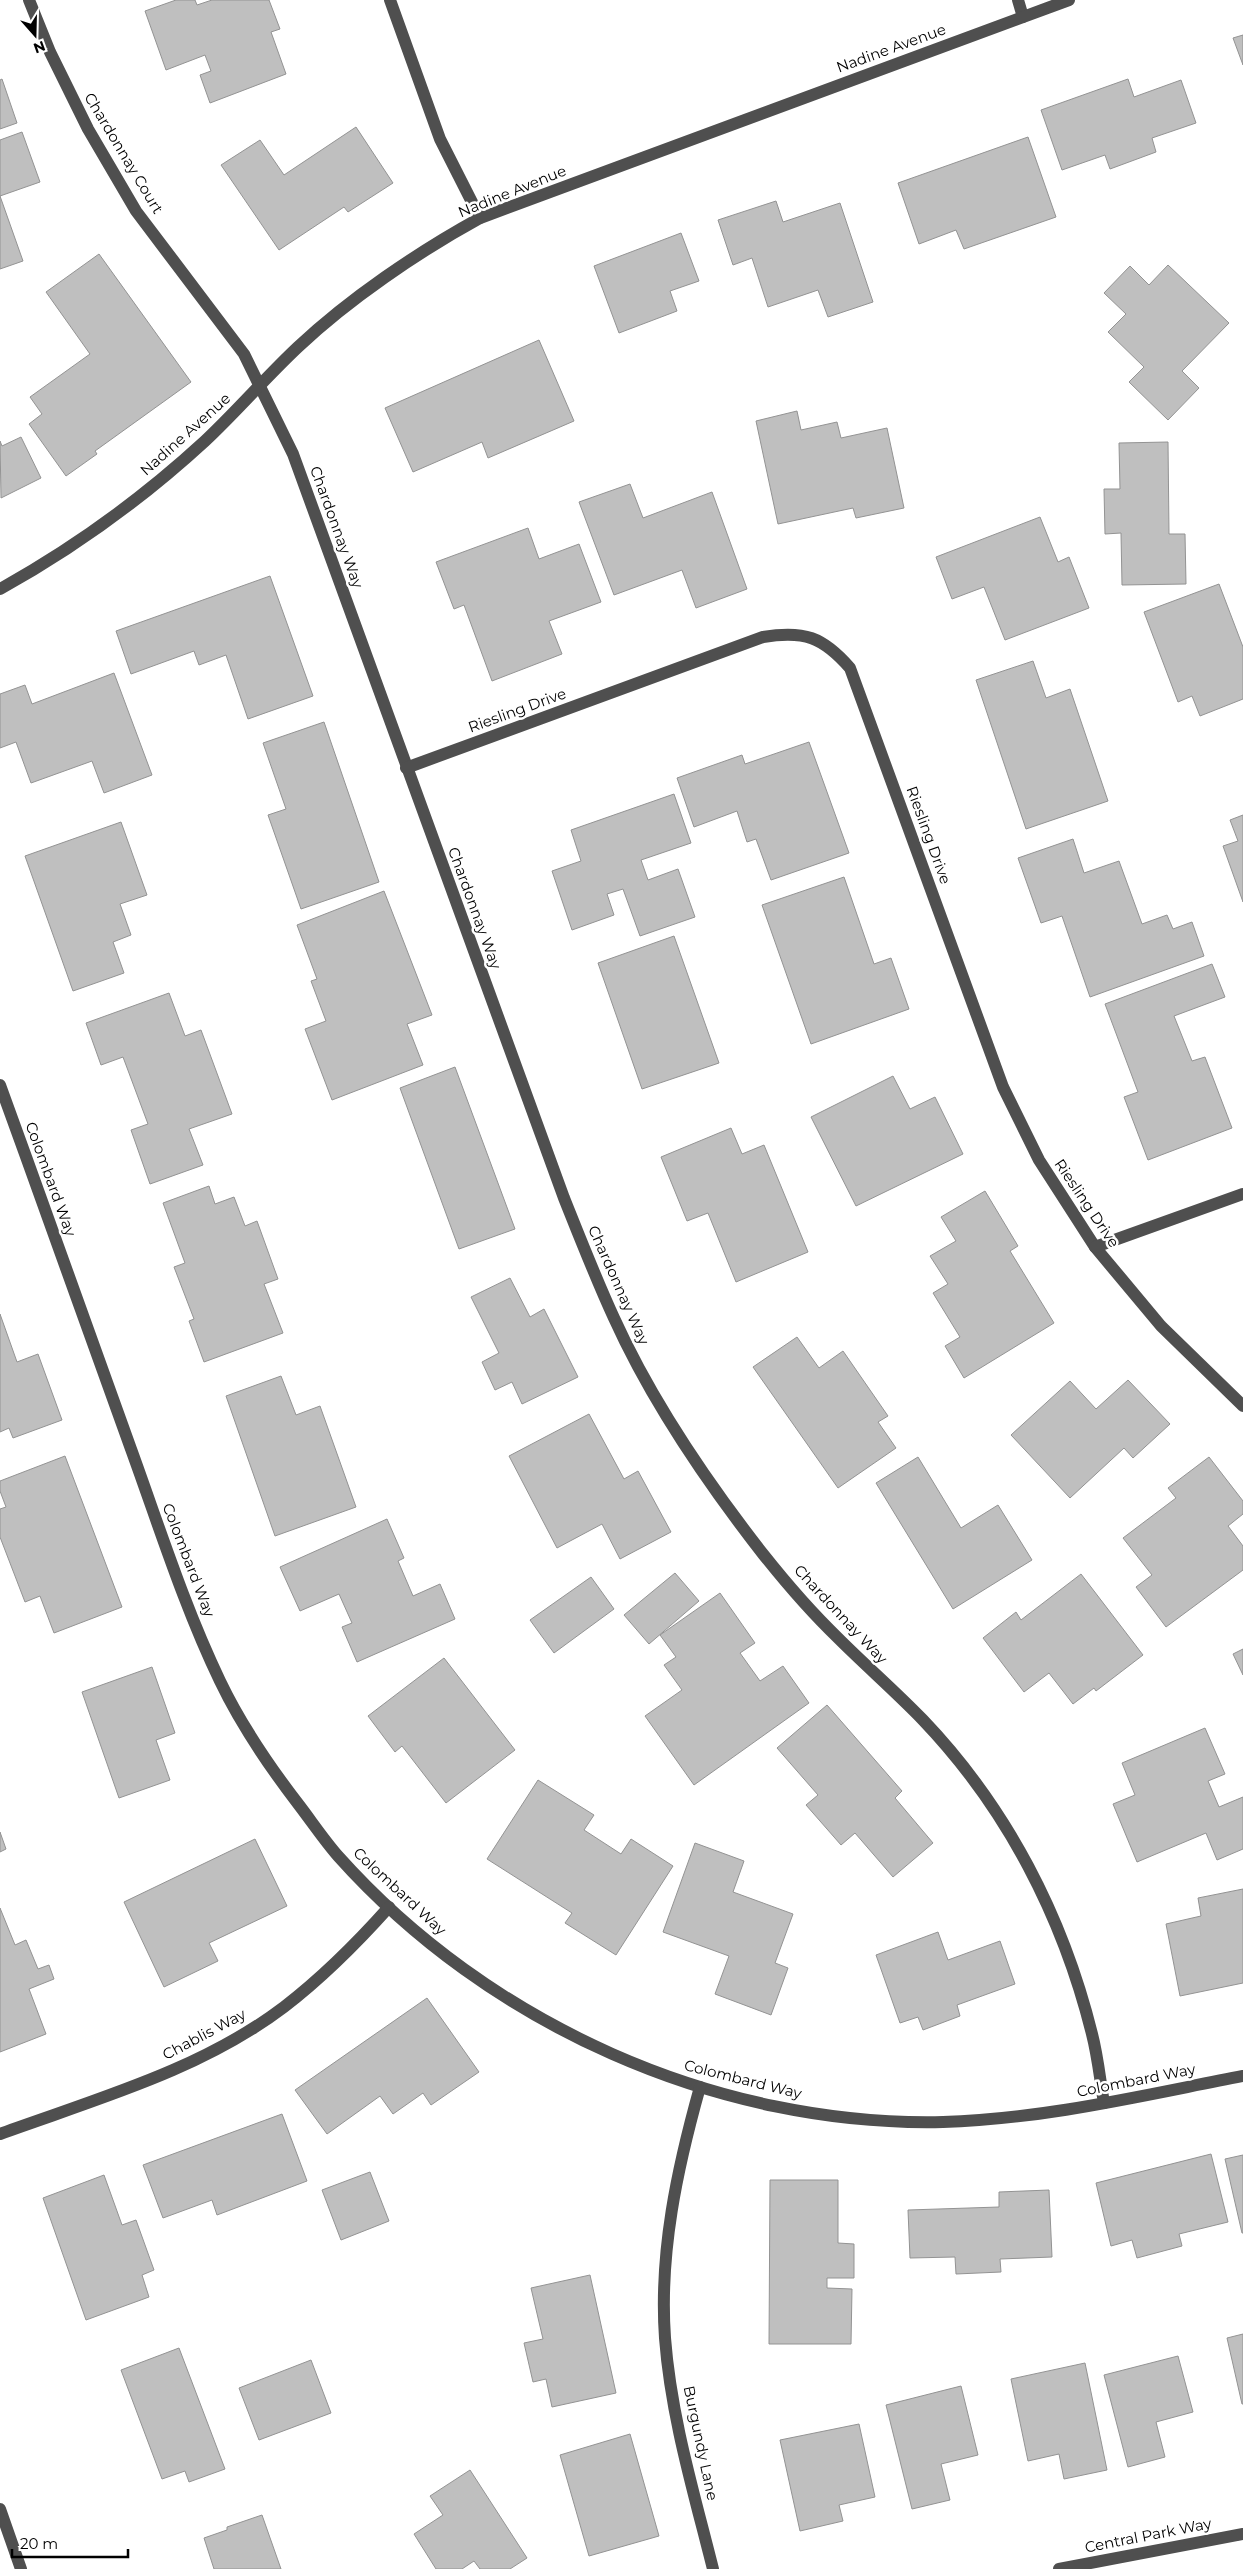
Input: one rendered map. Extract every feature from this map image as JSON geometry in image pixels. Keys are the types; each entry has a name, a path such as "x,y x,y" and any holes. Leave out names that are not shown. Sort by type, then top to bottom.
{"street":[{"name":"Chardonnay Court","path":"29,0 50,52 88,129 136,211 244,354 261,386"},
{"path":"390,0 440,139 480,218"},
{"path":"1018,0 1023,17"},
{"name":"Nadine Avenue","path":"0,589 45,564 121,511 205,441 299,346 366,292 443,239 480,218 1069,0"},
{"name":"Chardonnay Way","path":"261,386 293,454 564,1198 614,1318 639,1368 688,1450 764,1554 835,1636 923,1720 961,1763 1001,1818 1041,1887 1071,1960 1093,2036 1104,2103"},
{"name":"Riesling Drive","path":"406,768 763,637 788,632 812,637 834,649 850,668 1003,1087 1039,1160 1095,1247 1162,1326 1243,1406"},
{"name":"Colombard Way","path":"0,1085 182,1593 220,1682 269,1767 337,1855 389,1907 460,1967 529,2012 616,2056 700,2087 789,2109 858,2119 941,2122 1023,2117 1243,2076"},
{"path":"1095,1247 1243,1194"},
{"name":"Chablis Way","path":"0,2134 161,2076 224,2045 283,2008 344,1957 389,1907"},
{"name":"Burgundy Lane","path":"700,2087 681,2155 669,2223 665,2280 665,2338 676,2420 713,2569"},
{"path":"0,2509 21,2569"},
{"name":"Central Park Way","path":"1059,2569 1243,2534"}],"building":[{"path":"176,0 195,0 197,5 212,0 269,0 280,29 271,32 286,74 210,103 200,75 211,71 205,55 166,70 145,11"},
{"path":"1243,35 1243,65 1233,38"},
{"path":"2,79 17,123 0,129 0,80"},
{"path":"1128,79 1134,97 1181,80 1196,123 1152,138 1156,152 1110,169 1105,155 1062,170 1041,110"},
{"path":"356,127 393,183 348,212 344,207 279,250 221,165 260,140 284,175"},
{"path":"22,132 40,182 0,196 0,140"},
{"path":"1028,137 1056,217 964,249 956,230 919,244 898,183"},
{"path":"0,196 23,261 0,269"},
{"path":"776,201 783,222 840,203 873,302 828,317 818,290 768,307 752,258 733,265 718,220"},
{"path":"681,233 699,281 670,291 677,311 619,333 594,266"},
{"path":"99,254 191,382 95,451 97,454 66,476 29,424 42,414 30,397 90,354 46,292"},
{"path":"1168,265 1229,323 1182,371 1199,388 1168,420 1129,382 1144,367 1108,332 1126,314 1104,293 1130,266 1149,285"},
{"path":"539,340 574,421 488,458 482,442 413,472 385,408"},
{"path":"797,411 801,430 837,422 841,438 887,428 904,508 856,518 853,508 778,524 756,421"},
{"path":"21,437 41,478 1,498 0,441 2,446"},
{"path":"1168,442 1169,534 1185,534 1186,584 1122,585 1121,533 1105,534 1104,489 1120,489 1119,443"},
{"path":"630,484 643,518 712,492 747,589 696,608 682,570 614,595 579,502"},
{"path":"1040,517 1058,562 1069,557 1089,608 1005,640 984,587 952,599 936,557"},
{"path":"528,528 539,559 579,544 601,602 549,621 562,654 492,681 464,605 454,609 436,562"},
{"path":"270,576 313,696 248,719 226,655 199,665 194,651 131,674 116,631"},
{"path":"1219,584 1243,647 1243,699 1200,716 1192,696 1178,702 1144,612"},
{"path":"1033,661 1046,698 1070,689 1108,801 1026,829 976,680"},
{"path":"114,673 152,775 104,793 92,761 31,783 16,742 0,748 0,694 25,685 32,704"},
{"path":"324,722 379,882 301,909 268,815 286,809 263,743"},
{"path":"809,742 849,853 771,880 756,839 747,842 737,811 694,827 677,778 742,755 745,764"},
{"path":"674,794 691,843 641,860 648,880 678,869 695,917 640,936 623,889 607,894 614,915 572,930 552,871 581,861 571,830"},
{"path":"1243,815 1243,902 1223,846 1238,841 1230,820"},
{"path":"121,822 147,895 120,904 131,935 113,942 124,973 73,991 25,856"},
{"path":"1073,839 1084,873 1119,861 1142,924 1167,915 1173,929 1192,922 1204,956 1090,997 1062,916 1041,923 1018,858"},
{"path":"844,877 874,964 891,958 909,1009 811,1044 762,905"},
{"path":"384,891 432,1015 407,1024 423,1065 332,1100 305,1029 326,1021 311,981 317,979 297,925"},
{"path":"674,936 719,1063 642,1089 598,963"},
{"path":"1212,964 1225,997 1174,1016 1192,1061 1205,1057 1232,1128 1148,1160 1124,1097 1138,1092 1105,1004"},
{"path":"169,993 185,1036 201,1030 232,1114 189,1129 203,1165 150,1184 131,1130 148,1124 123,1057 101,1065 86,1023"},
{"path":"455,1067 515,1229 459,1249 400,1088"},
{"path":"893,1076 910,1109 935,1097 963,1154 856,1206 811,1117"},
{"path":"731,1128 742,1154 764,1145 808,1252 736,1282 708,1213 687,1221 661,1157"},
{"path":"209,1186 215,1204 234,1197 245,1226 257,1221 278,1279 264,1284 283,1333 204,1362 189,1321 194,1319 174,1267 185,1263 163,1203"},
{"path":"985,1191 1018,1246 1010,1251 1054,1323 964,1378 945,1346 960,1337 933,1293 948,1284 930,1256 956,1241 941,1217"},
{"path":"510,1278 530,1317 544,1309 578,1377 522,1404 512,1382 495,1390 482,1362 499,1353 471,1297"},
{"path":"0,1314 17,1362 38,1354 62,1420 13,1438 9,1428 0,1432"},
{"path":"797,1337 819,1368 843,1351 888,1416 878,1422 896,1448 838,1488 753,1367"},
{"path":"281,1376 296,1415 320,1406 356,1507 275,1536 226,1396"},
{"path":"1128,1380 1170,1424 1133,1458 1124,1448 1070,1498 1011,1435 1070,1381 1096,1409"},
{"path":"589,1414 624,1479 638,1471 671,1532 620,1559 602,1524 557,1548 509,1456"},
{"path":"65,1456 122,1607 54,1633 40,1596 25,1602 0,1537 0,1509 6,1507 0,1491 0,1481"},
{"path":"918,1457 961,1528 998,1505 1032,1560 953,1609 876,1483"},
{"path":"1209,1457 1243,1501 1243,1514 1228,1526 1243,1546 1243,1570 1166,1627 1136,1587 1152,1575 1123,1538 1176,1498 1168,1488"},
{"path":"387,1519 404,1558 398,1561 413,1596 440,1584 455,1619 357,1662 342,1627 352,1623 339,1594 300,1611 280,1567"},
{"path":"675,1573 699,1601 649,1644 624,1615"},
{"path":"1081,1574 1143,1655 1096,1691 1094,1688 1073,1704 1049,1673 1024,1692 983,1638 1016,1612 1021,1620"},
{"path":"591,1577 614,1609 554,1653 530,1620"},
{"path":"720,1593 755,1643 740,1653 760,1681 783,1666 809,1703 694,1785 645,1716 682,1690 664,1665 676,1657 660,1635"},
{"path":"1243,1649 1243,1675 1233,1654"},
{"path":"444,1658 515,1750 446,1803 402,1746 395,1752 368,1716"},
{"path":"152,1667 175,1733 156,1740 170,1780 119,1798 82,1692"},
{"path":"827,1705 902,1791 895,1798 933,1843 893,1877 855,1833 841,1845 806,1805 818,1795 777,1748"},
{"path":"1205,1728 1225,1774 1208,1781 1219,1807 1243,1797 1243,1849 1217,1860 1206,1833 1137,1862 1113,1804 1135,1795 1122,1763"},
{"path":"538,1780 594,1815 584,1830 621,1854 631,1839 673,1866 616,1955 565,1923 572,1913 487,1859"},
{"path":"0,1832 6,1849 0,1852"},
{"path":"255,1839 287,1906 209,1943 218,1961 164,1987 124,1902"},
{"path":"695,1843 744,1861 733,1892 793,1914 775,1963 788,1968 771,2015 715,1994 729,1956 663,1932"},
{"path":"1243,1889 1243,1983 1180,1996 1166,1924 1201,1916 1198,1898"},
{"path":"0,1908 15,1945 26,1940 38,1969 49,1965 54,1979 29,1989 46,2034 0,2052"},
{"path":"938,1932 948,1960 1000,1941 1015,1984 957,2005 960,2016 923,2030 918,2017 900,2023 876,1955"},
{"path":"427,1998 479,2072 431,2105 423,2093 393,2114 380,2096 327,2134 295,2090"},
{"path":"282,2114 307,2181 217,2215 212,2200 163,2218 143,2165"},
{"path":"1211,2154 1228,2222 1179,2234 1182,2246 1137,2258 1132,2240 1111,2246 1096,2183"},
{"path":"1243,2155 1243,2233 1242,2233 1225,2159"},
{"path":"370,2172 389,2221 341,2240 322,2190"},
{"path":"104,2175 122,2225 136,2220 154,2270 142,2275 149,2297 86,2320 43,2198"},
{"path":"770,2180 838,2180 838,2243 854,2244 854,2278 827,2278 827,2288 852,2289 851,2344 769,2344"},
{"path":"1049,2190 1052,2257 1000,2259 1001,2272 956,2274 955,2257 910,2258 908,2210 999,2207 999,2192"},
{"path":"590,2275 616,2393 552,2407 546,2379 533,2382 524,2343 543,2339 531,2288"},
{"path":"1243,2334 1243,2404 1242,2404 1227,2338"},
{"path":"179,2348 225,2469 189,2482 185,2471 162,2479 121,2370"},
{"path":"1178,2356 1193,2412 1156,2422 1165,2457 1128,2467 1104,2375"},
{"path":"311,2360 331,2413 259,2440 239,2388"},
{"path":"1085,2363 1107,2470 1064,2479 1059,2454 1028,2461 1011,2379"},
{"path":"961,2386 978,2455 941,2464 950,2500 912,2509 886,2405"},
{"path":"859,2424 875,2497 839,2505 843,2521 800,2531 780,2440"},
{"path":"630,2434 659,2536 589,2556 560,2455"},
{"path":"470,2470 527,2558 510,2569 480,2569 474,2561 462,2569 436,2569 414,2534 443,2515 430,2496"},
{"path":"262,2515 281,2569 214,2569 204,2538 227,2530 227,2527"}]}
